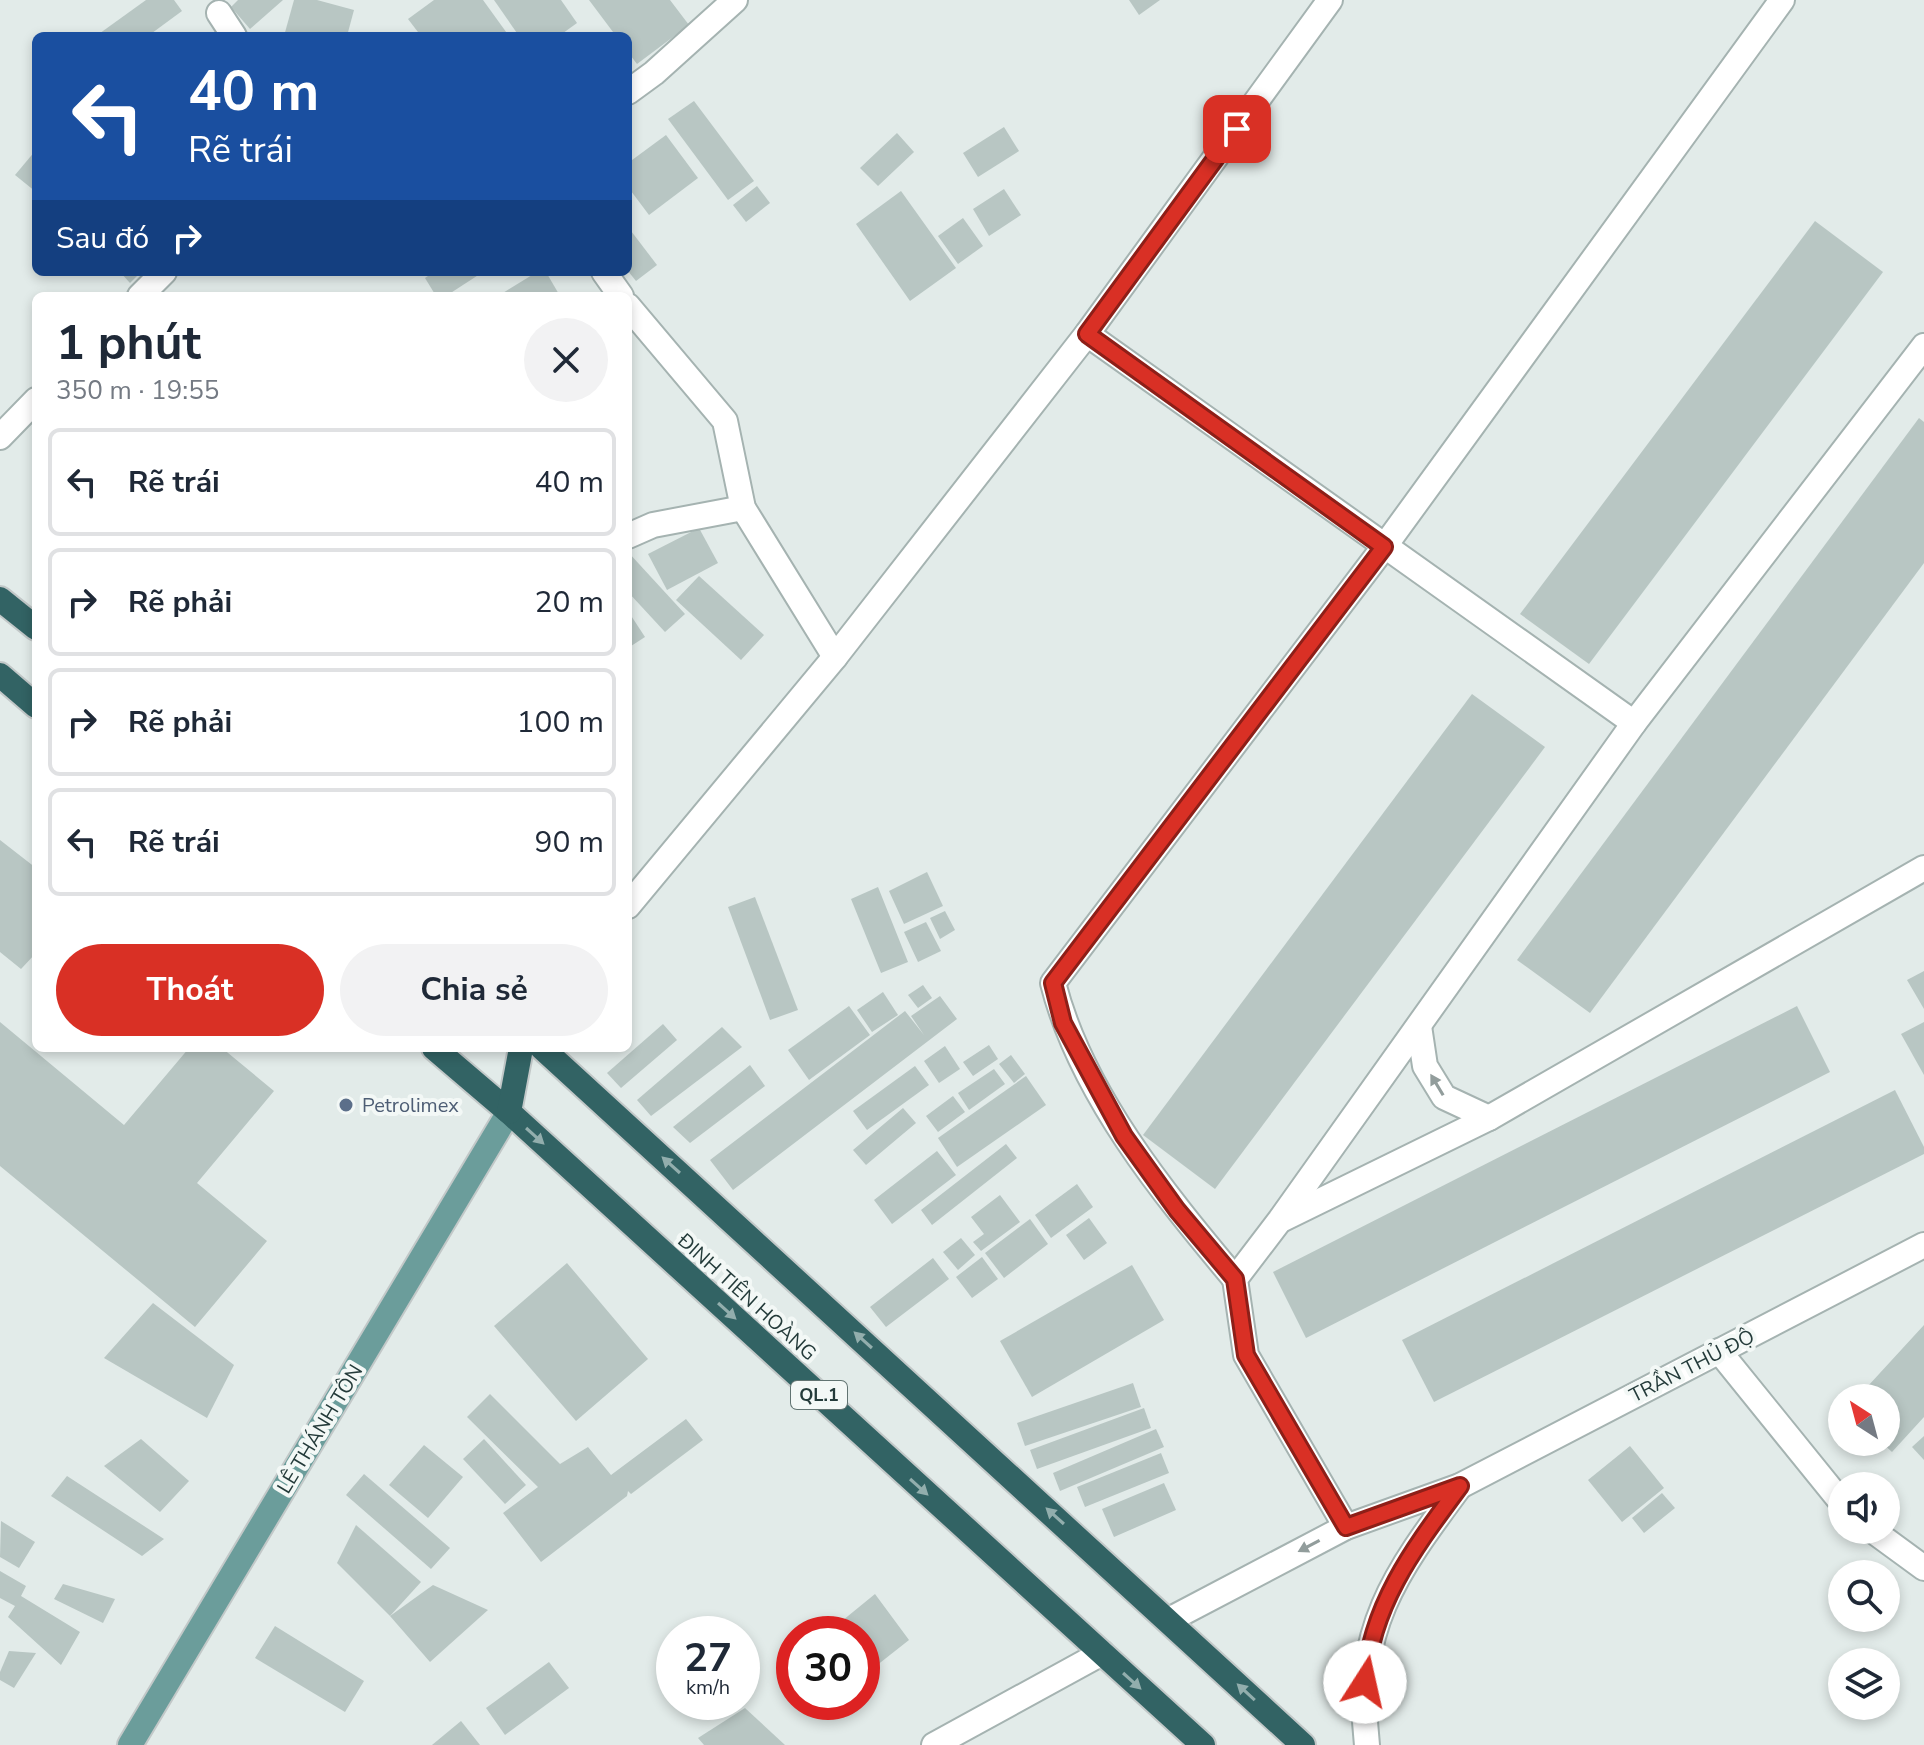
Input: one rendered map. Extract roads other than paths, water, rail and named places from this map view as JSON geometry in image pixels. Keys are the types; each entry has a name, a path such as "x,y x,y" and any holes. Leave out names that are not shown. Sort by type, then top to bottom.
{"highway":[{"path":"0,599 32,625"},
{"path":"0,675 32,703"},
{"name":"ĐINH TIÊN HOÀNG","path":"439,1052 509,1112 1203,1745"},
{"path":"509,1112 520,1052"},
{"path":"546,1052 1303,1745"}],"main road":[{"name":"LÊ THÁNH TÔN","path":"130,1745 509,1112"}],"street":[{"path":"632,89 735,0"},
{"path":"632,901 835,657 1087,334 1330,0"},
{"path":"1346,1527 1246,1355 1235,1279 1177,1210 1124,1136 1063,1023 1053,983 1384,547 1782,0"},
{"path":"219,13 231,32"},
{"path":"144,292 160,276"},
{"path":"632,311 725,421 743,508 835,657"},
{"path":"1087,334 1634,723"},
{"path":"1235,1279 1634,723 1924,346"},
{"path":"0,437 32,404"},
{"path":"632,534 653,525 743,508"},
{"path":"1900,880 1924,849"},
{"path":"1280,1220 1489,1118 1924,868"},
{"path":"1419,1026 1425,1066 1444,1097 1489,1118"},
{"name":"TRẦN THỦ ĐỘ","path":"1169,1620 1346,1527 1460,1486 1924,1245"},
{"path":"1719,1351 1828,1486"},
{"path":"1367,1745 1363,1705 1366,1659 1380,1612 1405,1560 1460,1486"},
{"path":"1891,1544 1924,1569"},
{"path":"934,1745 1102,1653"}],"place":[{"name":"Petrolimex","path":"346,1105"}]}
